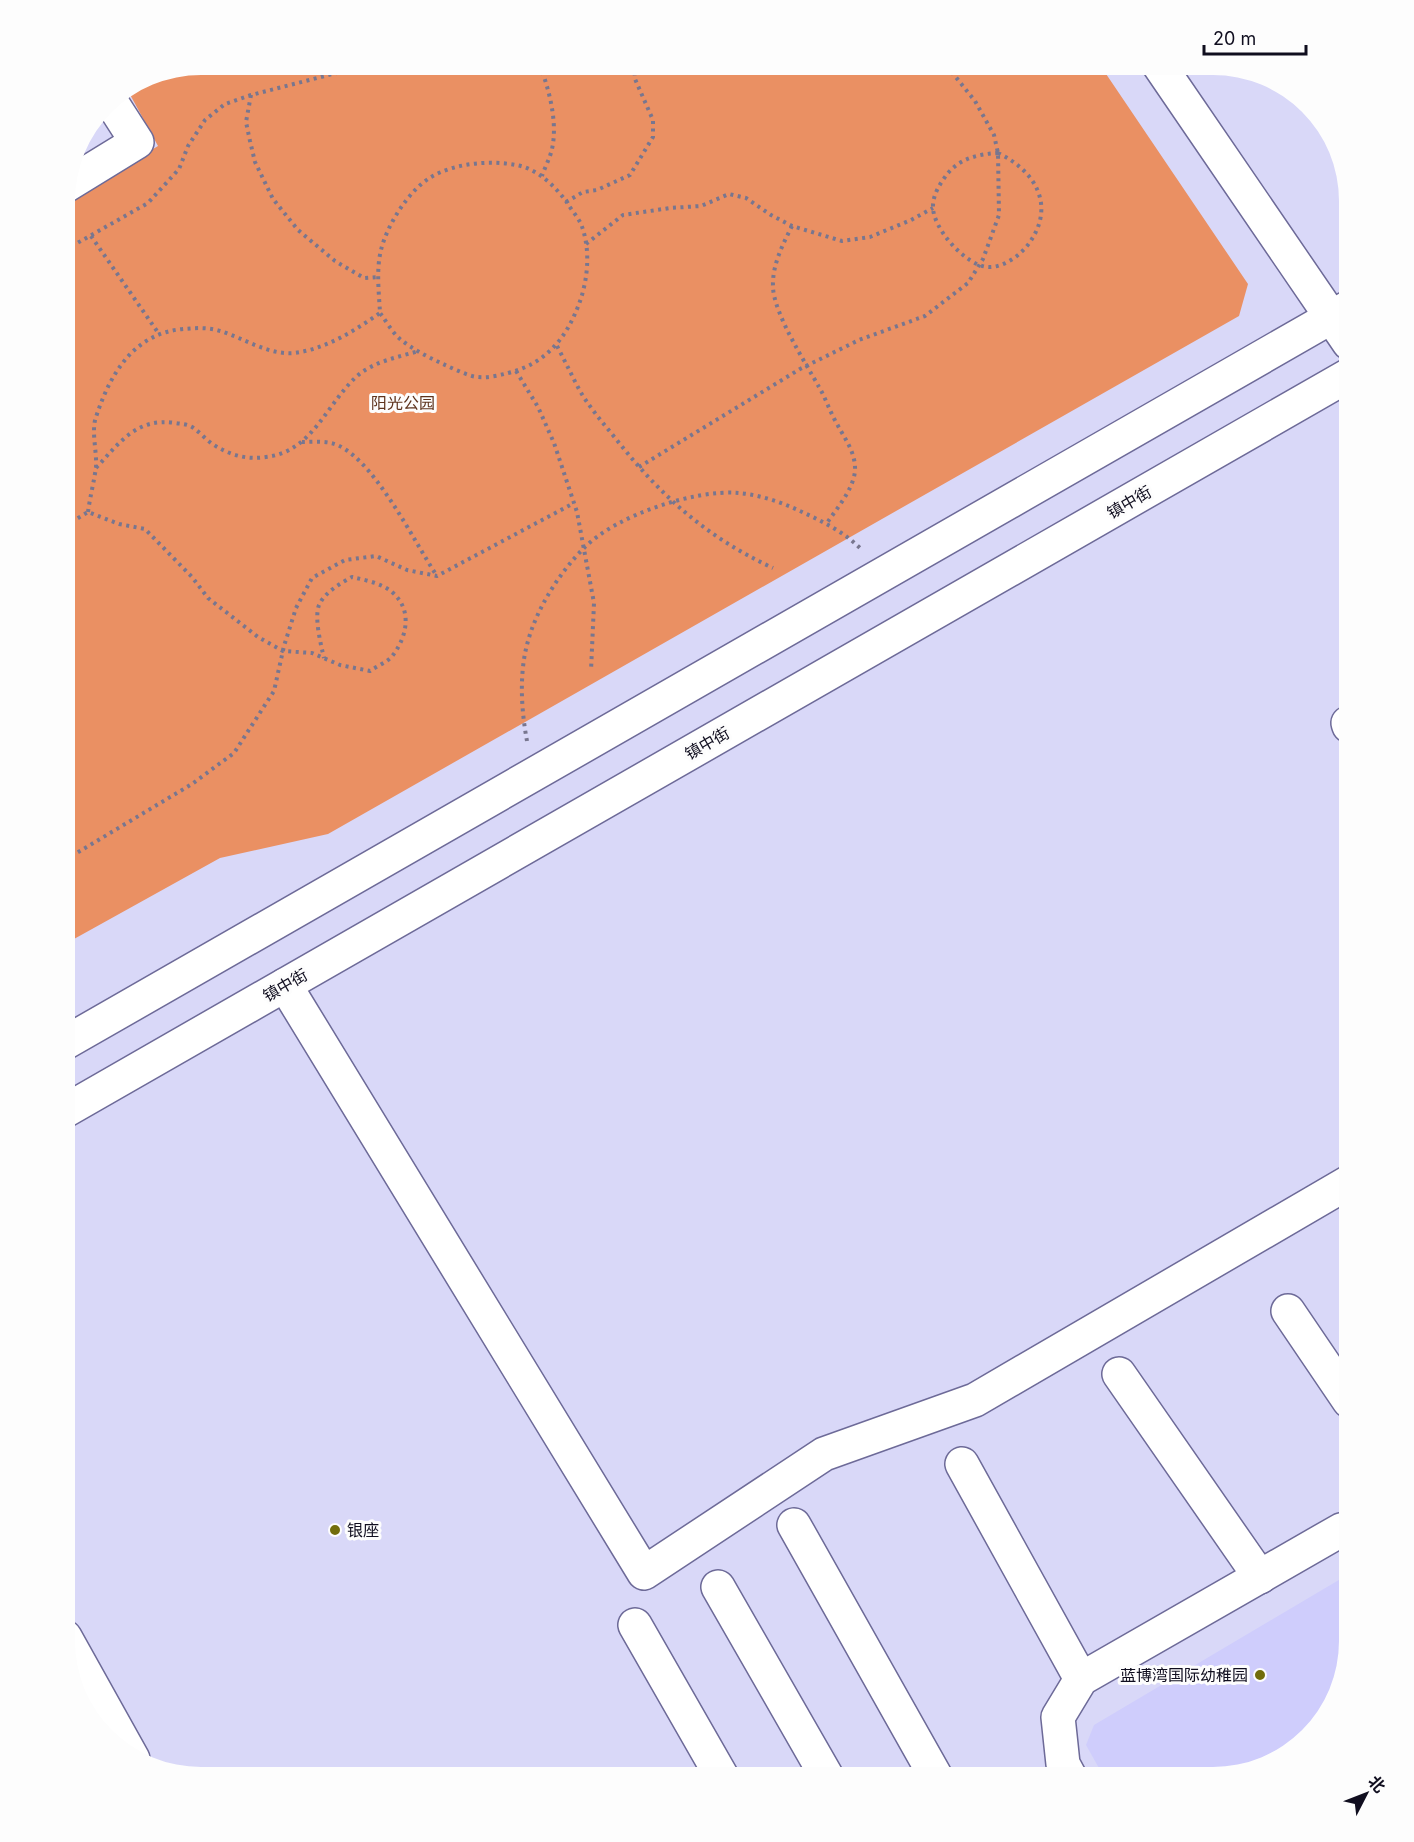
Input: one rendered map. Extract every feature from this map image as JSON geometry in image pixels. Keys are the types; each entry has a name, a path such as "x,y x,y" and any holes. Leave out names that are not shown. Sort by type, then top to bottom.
{"street":[{"path":"1166,75 1339,316"},
{"path":"77,179 137,142 115,109"},
{"path":"75,1037 885,573 1339,326"},
{"name":"镇中街","path":"75,1105 1339,381"},
{"path":"285,985 644,1573 824,1454 975,1400 1339,1188"},
{"path":"1288,1311 1339,1385"},
{"path":"1119,1374 1260,1577"},
{"path":"963,1464 1081,1679"},
{"path":"794,1525 930,1767"},
{"path":"1064,1767 1058,1717 1081,1679 1339,1531"},
{"path":"718,1587 821,1767"},
{"path":"635,1625 716,1767"},
{"path":"76,1659 122,1739"}],"path":[{"path":"75,245 148,203 179,170 188,146 205,120 225,104 329,75"},
{"path":"542,176 552,149 554,128 544,75"},
{"path":"566,202 583,192 597,190 630,175 653,136 653,120 634,80 634,75"},
{"path":"639,467 806,366 859,340 925,316 968,283 990,243 999,215 998,153 994,135 985,118 955,75"},
{"path":"251,95 246,122 250,141 255,162 273,199 298,230 335,261 364,278 378,277"},
{"path":"998,153 1018,164 1031,177 1040,195 1041,214 1038,226 1025,248 1000,265 990,268 979,266 958,250 945,236 937,222 933,208 935,196 943,180 953,168 969,158 998,153"},
{"path":"488,163 517,165 542,176 566,202 580,223 585,244 586,279 581,298 572,324 557,346 539,361 516,371 493,377 474,376 429,358 399,338 380,313 378,277 381,251 390,223 409,198 430,177 456,167 488,163"},
{"path":"585,244 623,215 701,206 729,194 746,198 792,226 842,241 870,237 933,208"},
{"path":"792,226 781,247 775,268 773,285 775,304 854,456 853,481 827,523"},
{"path":"91,236 159,334"},
{"path":"75,520 88,512 96,469 95,420 107,389 120,363 150,337 171,330 197,327 219,330 266,349 291,353 317,348 342,338 380,313"},
{"path":"557,346 581,392 639,467 672,502 709,531 751,558 773,568"},
{"path":"96,469 130,434 145,424 166,422 190,425 213,445 238,457 266,457 285,452 302,442 323,420 356,376 392,358 419,351"},
{"path":"516,371 538,407 554,443 574,503 585,547 594,603 591,671"},
{"path":"302,442 331,443 352,453 387,496 436,576"},
{"path":"533,774 523,711 523,667 528,640 550,593 585,547 623,521 672,502 708,494 737,493 760,496 827,523 857,544 885,573"},
{"path":"75,854 192,784 234,753 274,691 296,608 312,578 345,560 376,556 407,570 436,576 574,503"},
{"path":"88,512 119,524 146,529 192,577 208,598 258,637 283,651 312,654 340,665 370,671 392,657 406,631 405,609 392,591 352,576 334,587 319,605 318,622 324,658"}],"shaded area":[{"name":"蓝博湾国际幼稚园","path":"1339,1580 1339,1641 1335,1673 1318,1711 1296,1736 1283,1746 1245,1763 1229,1766 1098,1767 1086,1745 1094,1725"}],"green space":[{"name":"阳光公园","path":"193,75 1107,75 1248,284 1239,316 328,834 220,858 75,938 75,197 158,146 131,96 161,82"}],"place":[{"name":"银座","path":"335,1530"},
{"name":"蓝博湾国际幼稚园","path":"1260,1675"}]}
